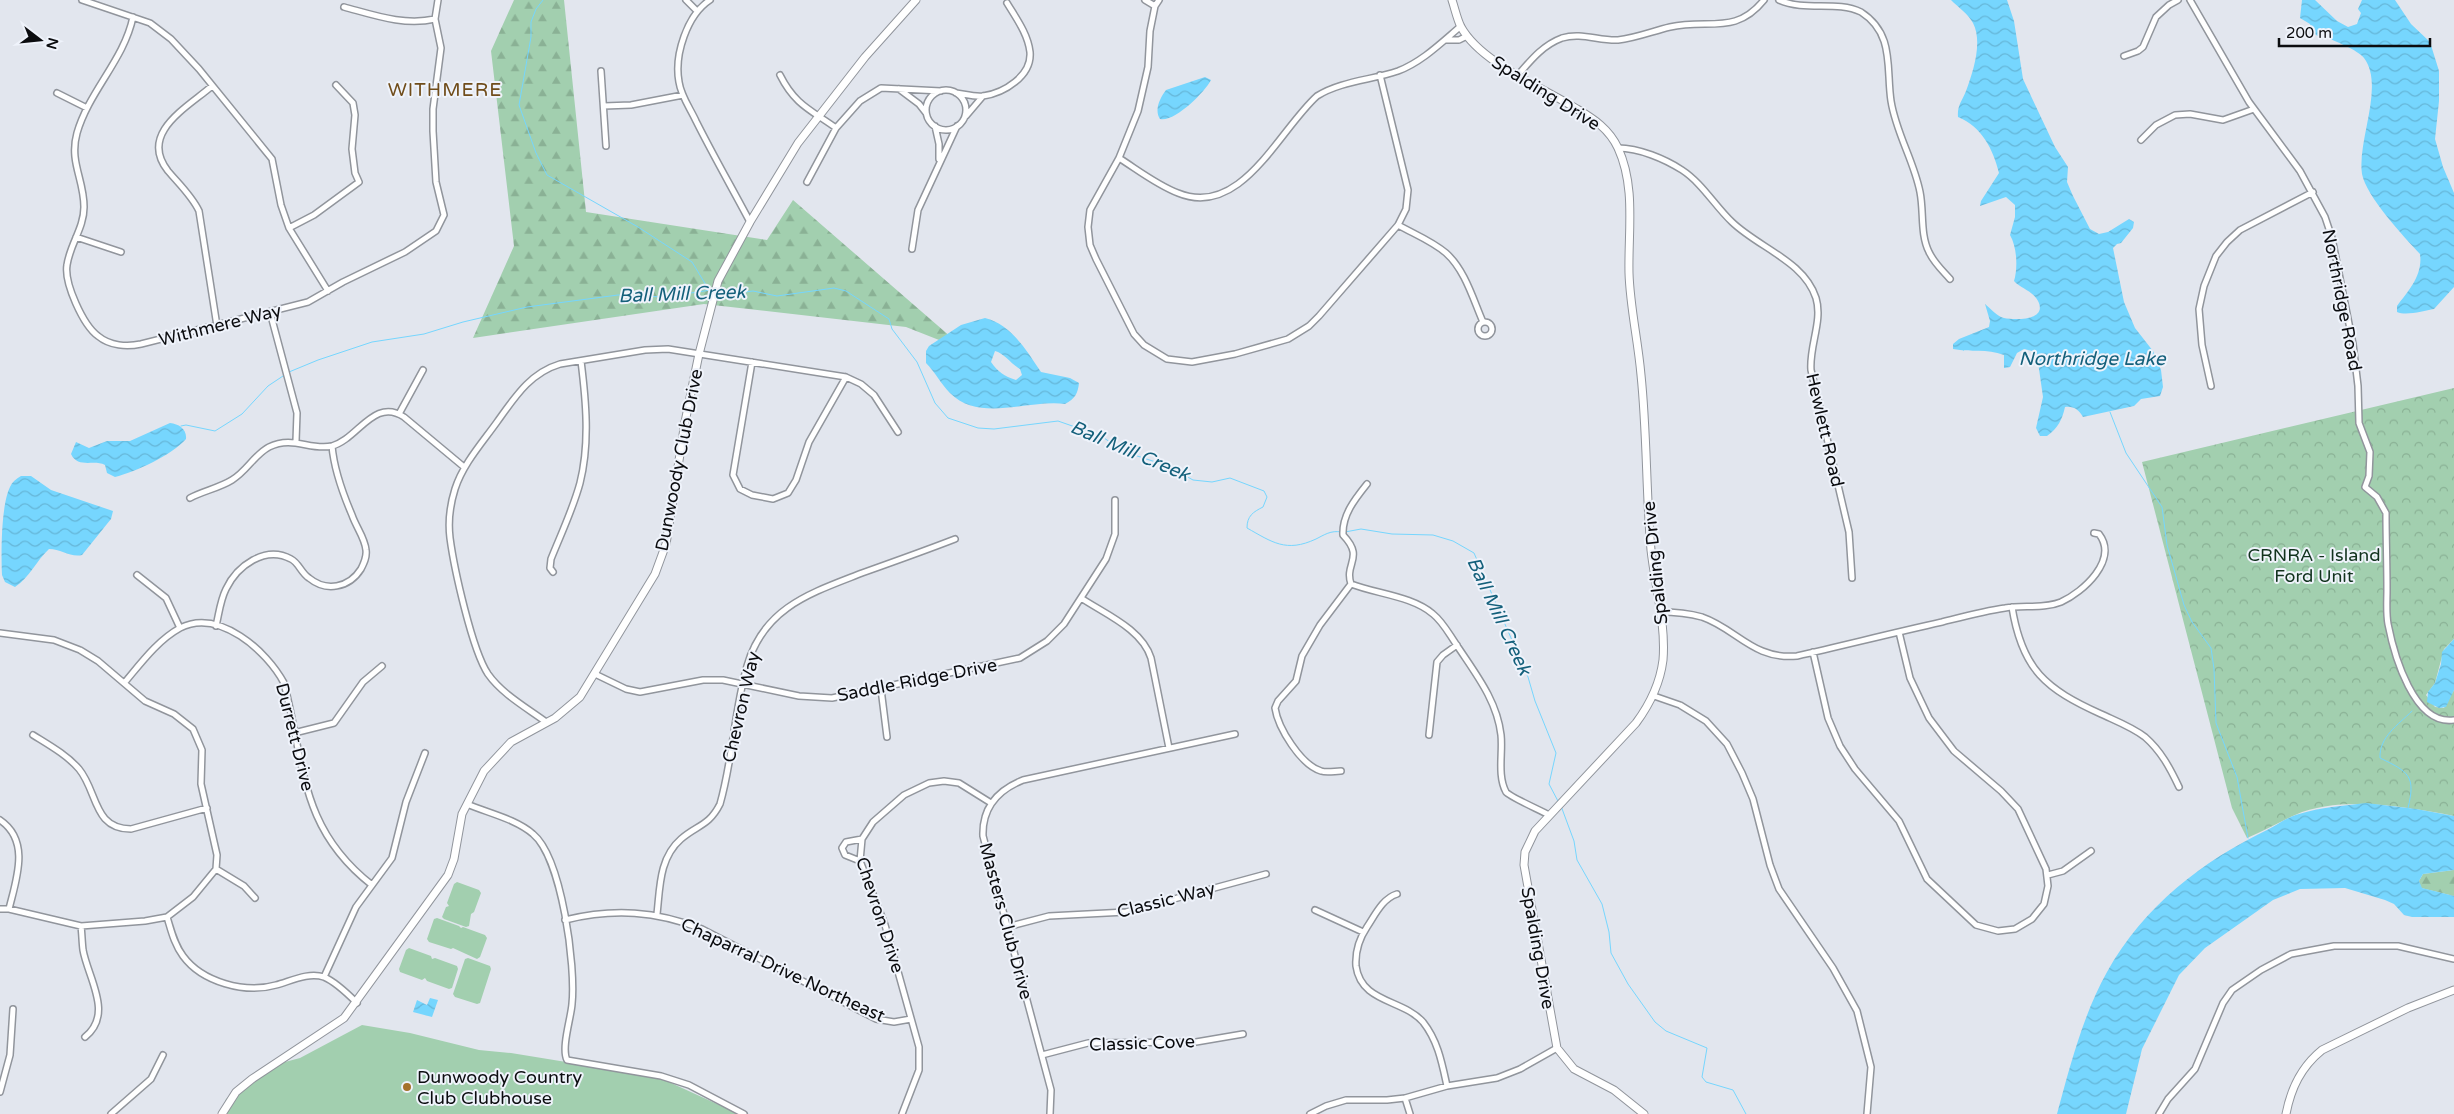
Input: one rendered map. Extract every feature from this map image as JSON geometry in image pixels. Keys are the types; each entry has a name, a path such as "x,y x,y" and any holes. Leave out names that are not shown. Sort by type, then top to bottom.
{"street":[{"path":"82,0 91,1 150,23 171,39 199,68 272,159 281,205 289,228 328,291"},
{"name":"Withmere Way","path":"133,17 122,49 87,108 73,149 74,164 82,189 84,218 67,264 67,284 89,326 98,336 109,342 132,346 299,305 429,237 436,231 442,220 444,209 436,182 433,131 433,109 441,48 435,19 438,0"},
{"path":"686,0 697,11"},
{"path":"710,0 697,11 682,45 677,64 683,95 750,222"},
{"name":"Dunwoody Club Drive","path":"222,1114 236,1092 252,1079 334,1027 357,1003 448,875 454,859 461,819 484,771 502,749 573,704 595,674 655,574 662,556 669,527 685,422 699,354 718,281 750,222 798,143 865,57 916,0"},
{"path":"1144,0 1155,6"},
{"path":"1159,0 1155,6 1143,92 1132,127 1119,158 1090,210 1088,227 1090,245 1134,334 1153,352 1175,361 1192,362 1238,353 1278,344 1297,335 1319,316 1398,225 1406,209 1408,190 1380,76"},
{"name":"Spalding Drive","path":"1452,0 1461,26 1467,36 1490,58 1599,122 1618,148 1629,193 1629,273 1632,312 1641,374 1651,551 1663,659 1654,696 1636,723 1549,815 1530,839 1524,865 1557,1048 1574,1069 1614,1090 1644,1114"},
{"path":"1518,75 1541,50 1561,38 1580,36 1618,40 1672,26 1732,23 1751,14 1764,0"},
{"path":"1779,0 1798,6 1834,4 1847,6 1863,14 1880,34 1889,53 1892,102 1896,122 1920,191 1926,245 1933,260 1950,279"},
{"path":"2124,56 2143,47 2156,17 2169,5 2178,0"},
{"name":"Northridge Road","path":"2190,0 2217,50 2254,109 2312,192 2332,238 2353,344 2358,386 2359,423 2370,452 2369,476 2365,487 2377,497 2386,513 2388,623 2399,662 2412,693 2423,708 2434,717 2446,721 2454,720"},
{"path":"912,249 915,220 939,162 958,126 983,96 1012,84 1021,78 1028,67 1030,53 1023,29 1007,3"},
{"path":"344,7 395,20 422,22 435,19"},
{"path":"1119,158 1179,194 1199,197 1220,194 1234,188 1247,178 1317,96 1332,88 1406,68 1446,40 1461,26"},
{"path":"1446,40 1459,40 1467,36"},
{"path":"601,71 600,88 604,106 606,146"},
{"path":"780,75 788,91 796,101 808,111 818,115 836,128"},
{"path":"289,228 314,215 359,182 355,173 352,149 355,116 353,103 336,85"},
{"path":"212,86 172,118 163,132 159,153 167,169 195,203 199,211 217,326"},
{"path":"807,182 836,128 860,101 881,88 941,91 983,96"},
{"path":"899,89 919,104 935,126 939,144 939,162"},
{"path":"927,114 929,100 941,91"},
{"path":"56,92 87,108"},
{"path":"956,93 964,101 966,116"},
{"path":"604,106 631,105 683,95"},
{"path":"2140,140 2156,125 2175,115 2190,114 2223,120 2254,109"},
{"path":"935,126 946,130 958,126"},
{"name":"Hewlett Road","path":"1618,148 1642,152 1684,171 1733,223 1796,268 1812,287 1818,312 1810,354 1811,370 1849,532 1852,578"},
{"path":"2211,386 2202,345 2199,309 2204,286 2216,256 2226,242 2240,230 2312,192"},
{"path":"1398,225 1437,246 1452,259 1462,274 1484,322"},
{"path":"76,237 121,252"},
{"path":"270,312 297,413 296,441"},
{"path":"546,722 497,686 481,662 465,608 450,539 452,501 464,467 529,380 548,367 645,350 668,349 846,377 861,384 874,395 898,432"},
{"path":"553,572 550,568 551,559 579,485 585,455 585,400 582,361"},
{"path":"752,362 733,475 740,489 752,496 766,499 781,497 793,486 809,442 846,377"},
{"path":"399,414 423,370"},
{"path":"190,498 232,480 247,468 258,454 270,446 296,441 320,446 332,446 344,440 370,417 384,412 399,414 464,467"},
{"path":"216,626 225,590 237,573 257,557 272,555 287,557 298,564 308,578 328,587 347,583 360,571 365,560 366,549 343,494 332,446"},
{"path":"1341,771 1320,771 1306,761 1287,739 1276,708 1278,701 1296,681 1302,656 1320,624 1351,584 1350,576 1354,552 1343,530 1350,506 1367,484"},
{"name":"Saddle Ridge Drive","path":"595,674 626,689 640,692 703,680 723,680 818,698 853,695 1002,663 1027,654 1056,632 1081,598 1111,549 1115,534 1115,500"},
{"path":"1659,612 1681,613 1703,618 1768,654 1788,656 1813,652 2012,607 2055,604 2086,586 2098,572 2103,556 2102,538 2099,534 2094,533"},
{"name":"Chevron Way","path":"657,914 663,870 668,854 681,839 709,821 720,804 743,684 751,653 758,639 776,616 796,600 955,539"},
{"path":"125,682 145,658 180,628 166,598 137,575"},
{"path":"1351,584 1426,608 1441,621 1480,680 1496,712 1501,737 1501,769 1506,792 1513,798 1534,806 1549,815"},
{"path":"1081,598 1135,634 1146,646 1151,658 1169,748"},
{"path":"2012,607 2021,647 2042,678 2067,698 2128,726 2145,737 2164,758 2178,787"},
{"name":"Durrett Drive","path":"180,628 193,624 216,626 242,635 252,642 276,670 284,683 306,789 326,833 344,861 372,885"},
{"path":"1813,652 1828,718 1840,746 1855,770 1899,821 1921,868 1935,888 1976,924 1991,930 2006,931 2024,925 2039,912 2047,895 2048,876 2018,809 2001,790 1954,751 1929,718 1910,678 1898,632"},
{"path":"0,633 54,640 70,645 98,661 125,682 145,701 174,714 193,729 202,750 201,784 214,837 216,869 193,897 167,917 145,922 81,926 9,909 0,909"},
{"path":"1430,734 1438,662 1443,655 1457,646"},
{"path":"294,734 334,723 352,694 371,674 382,666"},
{"path":"881,689 887,737"},
{"path":"1654,696 1684,707 1706,721 1727,744 1745,779 1757,813 1770,865 1779,889 1833,968 1856,1011 1871,1067 1866,1114"},
{"name":"Masters Club Drive","path":"1050,1114 1051,1090 983,836 984,819 991,804 1005,789 1023,780 1235,734"},
{"path":"33,735 70,759 90,784 99,812 123,829 132,829 207,808"},
{"path":"324,977 352,914 392,858 406,802 425,753"},
{"name":"Chevron Drive","path":"902,1114 917,1078 920,1061 912,1019 885,925 860,861 862,839 874,822 904,795 929,782 944,781 958,783 991,804"},
{"path":"467,804 522,826 540,841 551,861 572,952 574,982 565,1055 567,1060 661,1076 689,1086 744,1114"},
{"path":"0,820 14,834 20,857 9,909"},
{"path":"860,861 845,855 842,848 846,842 862,839"},
{"path":"2048,876 2063,871 2091,851"},
{"path":"216,869 244,886 255,898"},
{"name":"Classic Way","path":"1007,927 1049,916 1126,912 1266,874"},
{"path":"1397,894 1386,900 1358,943 1356,957 1361,980 1375,996 1413,1013 1424,1023 1437,1047 1447,1086"},
{"path":"1316,910 1364,932"},
{"name":"Chaparral Drive Northeast","path":"565,920 610,912 657,914 702,929 876,1019 894,1022 912,1019"},
{"path":"167,917 172,935 183,956 206,975 245,988 276,985 295,978 324,977 357,1003"},
{"path":"81,926 83,949 99,1009 93,1029 85,1037"},
{"path":"2159,1114 2168,1099 2195,1069 2223,1002 2232,990 2261,970 2291,954 2334,946 2398,946 2454,959"},
{"path":"2286,1114 2288,1101 2297,1078 2312,1058 2322,1050 2408,1008 2454,990"},
{"path":"0,1092 12,1040 13,1009"},
{"name":"Classic Cove","path":"1042,1054 1088,1044 1196,1042 1243,1034"},
{"path":"1310,1114 1326,1106 1346,1100 1406,1098 1447,1086 1508,1075 1557,1048"},
{"path":"111,1114 151,1079 163,1055"},
{"path":"1406,1098 1410,1114"}],"green space":[{"path":"514,0 564,0 586,212 767,240 793,200 967,351 906,327 704,304 473,338 514,246 491,51"},
{"name":"CRNRA - Island Ford Unit","path":"2454,388 2454,639 2444,649 2435,683 2426,695 2435,707 2444,708 2454,690 2454,816 2395,806 2333,805 2295,815 2247,838 2232,808 2142,462"},
{"path":"2454,870 2454,896 2421,888 2419,881 2423,874"},
{"path":"457,882 479,890 481,893 474,912 471,914 469,926 466,927 442,917 446,907 449,906 447,903 454,884"},
{"path":"437,918 485,935 487,938 480,957 477,959 453,948 429,942 427,939 434,919"},
{"path":"409,948 431,956 432,959 435,958 457,966 458,969 452,988 449,989 427,981 425,978 422,980 400,972 399,969 406,950"},
{"path":"468,958 490,966 491,969 480,1003 477,1004 455,997 453,994 465,959"},
{"path":"362,1025 410,1033 479,1050 511,1053 658,1077 739,1114 221,1114 226,1099 270,1066 300,1058"}],"water":[{"name":"Northridge Lake","path":"1951,0 2007,0 2014,21 2023,79 2055,147 2068,167 2067,182 2090,229 2099,234 2108,232 2129,219 2134,222 2133,228 2121,243 2113,248 2124,302 2135,328 2153,351 2161,370 2163,387 2160,396 2141,399 2134,406 2083,417 2076,409 2065,407 2057,427 2047,436 2040,436 2036,428 2043,397 2037,355 2032,351 2024,349 2017,353 2010,367 2004,368 2004,355 1953,349 1953,344 1959,339 1989,327 1990,321 1985,304 1999,316 2009,319 2035,316 2040,308 2033,294 2014,281 2016,258 2010,235 2015,217 2015,205 2006,197 1980,206 1981,201 1999,173 1990,147 1980,133 1958,117 1959,107 1974,66 1977,39 1971,20"},
{"path":"2302,0 2315,0 2337,21 2348,27 2357,24 2361,13 2358,9 2362,0 2395,0 2411,24 2430,42 2439,71 2439,101 2435,139 2443,167 2454,193 2454,287 2434,309 2410,313 2397,312 2397,306 2417,275 2420,254 2370,193 2362,174 2363,145 2371,98 2372,83 2370,70 2364,58 2357,52 2324,36 2321,37 2315,34 2310,24 2300,18"},
{"path":"1205,77 1211,80 1196,99 1181,112 1166,119 1160,119 1158,108 1166,90"},
{"path":"985,318 995,321 1018,339 1041,372 1070,378 1079,383 1078,390 1071,400 1065,404 1051,403 990,408 975,407 962,402 950,393 926,363 926,351 929,346 961,325","holes":["995,351 1020,369 1022,375 1016,380 1002,373 991,362"]},
{"path":"170,423 182,428 186,439 163,457 123,475 115,477 107,473 105,465 78,461 71,454 76,442 89,448 107,441 130,441"},
{"path":"21,476 31,476 51,490 113,511 111,519 82,555 78,556 49,549 25,579 15,587 5,582 2,575 2,530 7,495 12,484"},
{"path":"2454,639 2454,690 2446,707 2439,708 2427,702 2428,692 2435,683 2441,664 2442,652"},
{"path":"2366,803 2454,816 2454,870 2423,874 2419,881 2422,888 2454,896 2454,917 2412,917 2404,915 2394,904 2345,888 2300,889 2273,900 2205,948 2179,975 2142,1049 2126,1114 2057,1114 2078,1041 2098,988 2122,948 2138,926 2157,906 2198,871 2244,842 2287,819 2316,810"},
{"path":"430,998 438,1000 432,1017 413,1012 417,1000 427,1005"}],"waterway":[{"path":"543,0 536,9 531,22 531,37 519,105 536,153 547,175 638,227 692,262 709,290"},
{"name":"Ball Mill Creek","path":"718,291 730,294 753,291 777,296 834,288 846,291 889,319 892,329 917,362 935,403 948,418 978,428 994,429 1058,421 1101,436 1125,452 1168,466 1193,480 1212,482 1230,478 1264,491 1267,497 1263,507 1251,515 1247,528 1264,538 1280,544 1296,545 1331,532 1341,532"},
{"name":"Ball Mill Creek","path":"289,372 372,342 424,334 463,322 527,307 618,295 664,297 711,290"},
{"name":"Ball Mill Creek","path":"181,426 186,425 215,431 242,414 268,386 286,374"},
{"path":"2110,412 2126,453 2162,507 2167,545 2184,605 2192,622 2211,648 2214,669 2216,723 2237,777 2248,838"},
{"name":"Ball Mill Creek","path":"1345,532 1361,529 1392,534 1433,535 1453,541 1474,553 1528,677 1535,701 1556,753 1549,784 1559,803"},
{"path":"2408,808 2411,789 2408,776 2398,767 2380,758 2386,738 2395,726 2412,711"},
{"name":"Ball Mill Creek","path":"1561,806 1574,841 1577,860 1602,904 1609,932 1611,953 1628,984 1655,1022 1666,1031 1707,1048 1702,1077 1706,1082 1733,1090 1746,1114"}],"place":[{"name":"Dunwoody Country Club Clubhouse","path":"407,1087"}],"district":[{"name":"WITHMERE","path":"445,90"}]}
